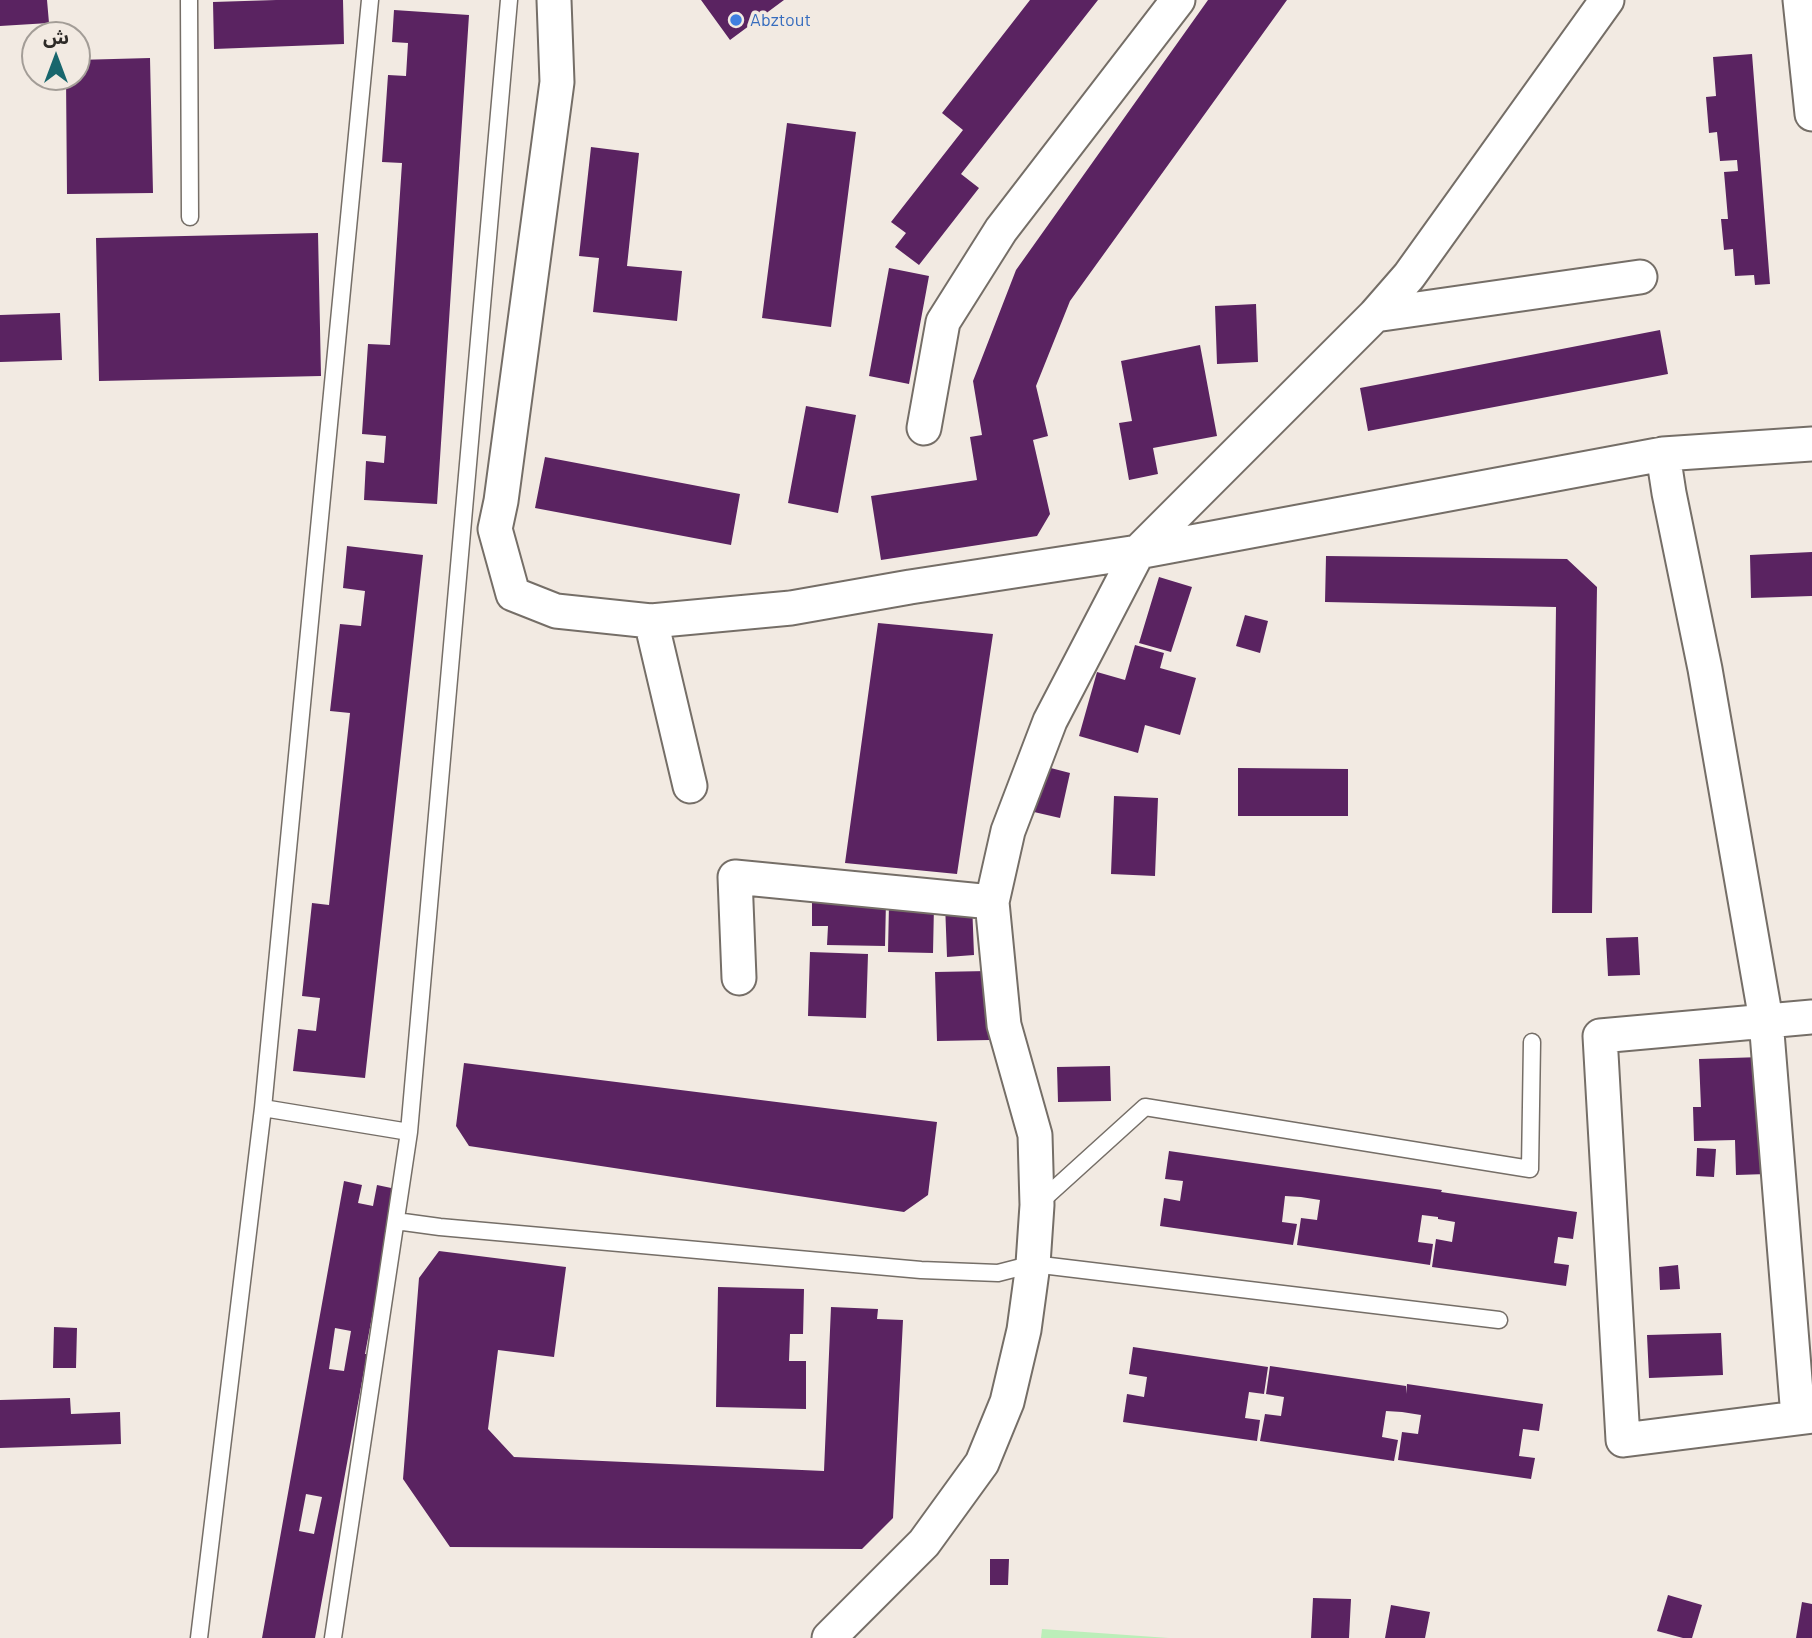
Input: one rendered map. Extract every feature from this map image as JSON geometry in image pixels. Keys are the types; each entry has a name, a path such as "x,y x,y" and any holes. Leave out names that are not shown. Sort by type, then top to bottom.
{"street":[{"path":"554,0 558,82 495,529 513,594 556,611 651,621 791,608 1138,552 1663,454 1812,444"},
{"path":"924,428 943,322 1001,230 1178,0"},
{"path":"829,1638 924,1543 982,1463 1007,1402 1024,1330 1033,1264 1037,1205 1035,1135 1004,1025 992,902 1008,831 1050,721 1138,552 1375,315 1409,276 1607,0"},
{"path":"1800,0 1812,114"},
{"path":"1375,315 1640,277"},
{"path":"1663,454 1705,669 1766,1020 1805,1416 1623,1440 1600,1036 1766,1020 1812,1017"},
{"path":"651,621 690,786"},
{"path":"739,978 736,877 992,902"}],"lane":[{"path":"189,0 190,216"},
{"path":"199,1638 263,1108 370,0"},
{"path":"333,1638 409,1132 509,0"},
{"path":"1037,1205 1145,1107 1530,1169 1532,1042"},
{"path":"263,1108 409,1132"},
{"path":"396,1221 920,1270 998,1273 1033,1264 1499,1320"}],"green space":[{"path":"1042,1629 1169,1638 1041,1638"}],"building":[{"path":"0,0 47,0 49,21 21,21 21,25 0,26"},
{"path":"343,0 344,44 214,49 213,2"},
{"name":"Abztout","path":"701,0 784,0 730,40"},
{"path":"1030,0 1098,0 961,174 979,188 919,265 895,247 906,233 891,222 963,130 942,113"},
{"path":"1208,0 1287,0 1070,301 1036,386 1048,436 1033,440 1050,514 1037,536 881,560 871,496 977,480 970,437 982,435 973,381 1016,270"},
{"path":"394,10 469,15 437,504 364,500 366,461 384,463 386,436 362,434 368,344 390,345 402,163 382,162 388,75 406,76 408,43 392,42"},
{"path":"1752,54 1770,284 1755,285 1754,275 1735,276 1733,249 1724,250 1721,219 1728,219 1724,172 1738,171 1737,160 1720,161 1717,132 1709,133 1706,97 1716,96 1713,57"},
{"path":"150,58 153,193 67,194 66,91 91,91 91,60"},
{"path":"787,123 856,132 831,327 762,318"},
{"path":"591,147 639,153 627,266 682,271 677,321 593,312 599,258 579,256"},
{"path":"318,233 321,376 99,381 96,238"},
{"path":"889,268 929,276 909,384 869,376"},
{"path":"1256,304 1258,362 1217,364 1215,306"},
{"path":"60,313 62,360 0,362 0,315"},
{"path":"1660,330 1668,374 1368,431 1360,388"},
{"path":"1200,345 1217,436 1153,448 1158,474 1129,480 1119,423 1132,421 1121,361"},
{"path":"806,406 856,415 838,513 788,503"},
{"path":"545,457 740,494 731,545 535,508"},
{"path":"347,546 423,555 365,1078 293,1071 298,1029 316,1031 320,998 302,996 312,903 329,905 350,713 330,711 340,624 361,626 365,591 343,588"},
{"path":"1812,552 1812,596 1751,598 1750,555"},
{"path":"1326,556 1567,559 1597,587 1592,913 1552,913 1556,607 1325,602"},
{"path":"1159,577 1192,587 1171,652 1139,643"},
{"path":"1245,615 1268,621 1260,653 1236,646"},
{"path":"878,623 993,634 957,874 845,863"},
{"path":"1135,645 1164,653 1160,668 1196,678 1180,735 1145,725 1138,753 1079,736 1097,672 1125,680"},
{"path":"1043,766 1070,773 1060,818 1021,809"},
{"path":"1238,768 1348,769 1348,816 1238,816"},
{"path":"1114,796 1158,798 1155,876 1111,874"},
{"path":"812,899 886,901 885,946 827,945 828,926 812,926"},
{"path":"972,902 974,955 947,957 945,903"},
{"path":"889,904 934,905 933,953 888,952"},
{"path":"1638,937 1640,975 1608,976 1606,938"},
{"path":"810,952 868,954 866,1018 808,1016"},
{"path":"988,971 990,1040 937,1041 935,972"},
{"path":"1762,1057 1767,1174 1736,1175 1735,1140 1694,1141 1693,1107 1701,1107 1699,1059"},
{"path":"464,1063 937,1122 928,1195 904,1212 469,1146 456,1126"},
{"path":"1110,1066 1111,1101 1058,1102 1057,1067"},
{"path":"1697,1148 1716,1149 1714,1177 1696,1176"},
{"path":"1169,1151 1577,1212 1573,1239 1558,1237 1554,1263 1569,1265 1566,1286 1432,1267 1436,1239 1452,1242 1455,1222 1438,1217 1422,1215 1418,1242 1433,1244 1430,1265 1297,1245 1301,1218 1317,1220 1320,1200 1301,1197 1285,1196 1282,1222 1297,1224 1293,1245 1160,1226 1164,1198 1180,1201 1183,1181 1165,1179"},
{"path":"344,1181 362,1185 358,1203 373,1206 377,1185 396,1189 315,1638 262,1638","holes":["335,1328 351,1331 344,1371 329,1369","306,1494 322,1497 314,1534 299,1531"]},
{"path":"439,1251 566,1267 554,1357 498,1350 488,1429 514,1457 824,1471 831,1307 878,1309 877,1319 903,1320 893,1518 862,1549 450,1547 403,1479 419,1278"},
{"path":"1678,1265 1680,1289 1660,1290 1659,1267"},
{"path":"718,1287 804,1289 803,1334 790,1334 789,1361 806,1361 806,1409 716,1407"},
{"path":"54,1327 77,1328 76,1368 53,1368"},
{"path":"1721,1333 1723,1375 1649,1378 1647,1335"},
{"path":"1133,1347 1268,1367 1264,1394 1249,1392 1245,1418 1260,1420 1257,1441 1123,1422 1127,1394 1144,1397 1147,1377 1129,1374"},
{"path":"1270,1366 1406,1386 1406,1394 1407,1384 1543,1404 1539,1431 1523,1429 1519,1456 1535,1458 1531,1479 1398,1460 1402,1432 1418,1434 1421,1415 1402,1412 1386,1411 1382,1437 1398,1440 1394,1461 1260,1441 1265,1414 1281,1416 1284,1397 1266,1394"},
{"path":"70,1398 71,1414 120,1412 121,1444 0,1448 0,1400"},
{"path":"990,1559 1009,1559 1008,1585 990,1585"},
{"path":"1668,1595 1702,1605 1692,1638 1657,1631"},
{"path":"1313,1598 1351,1599 1349,1638 1311,1638"},
{"path":"1802,1602 1812,1604 1812,1638 1796,1638"},
{"path":"1391,1605 1430,1612 1425,1638 1385,1638"}],"place":[{"name":"Abztout","path":"736,20"}]}
